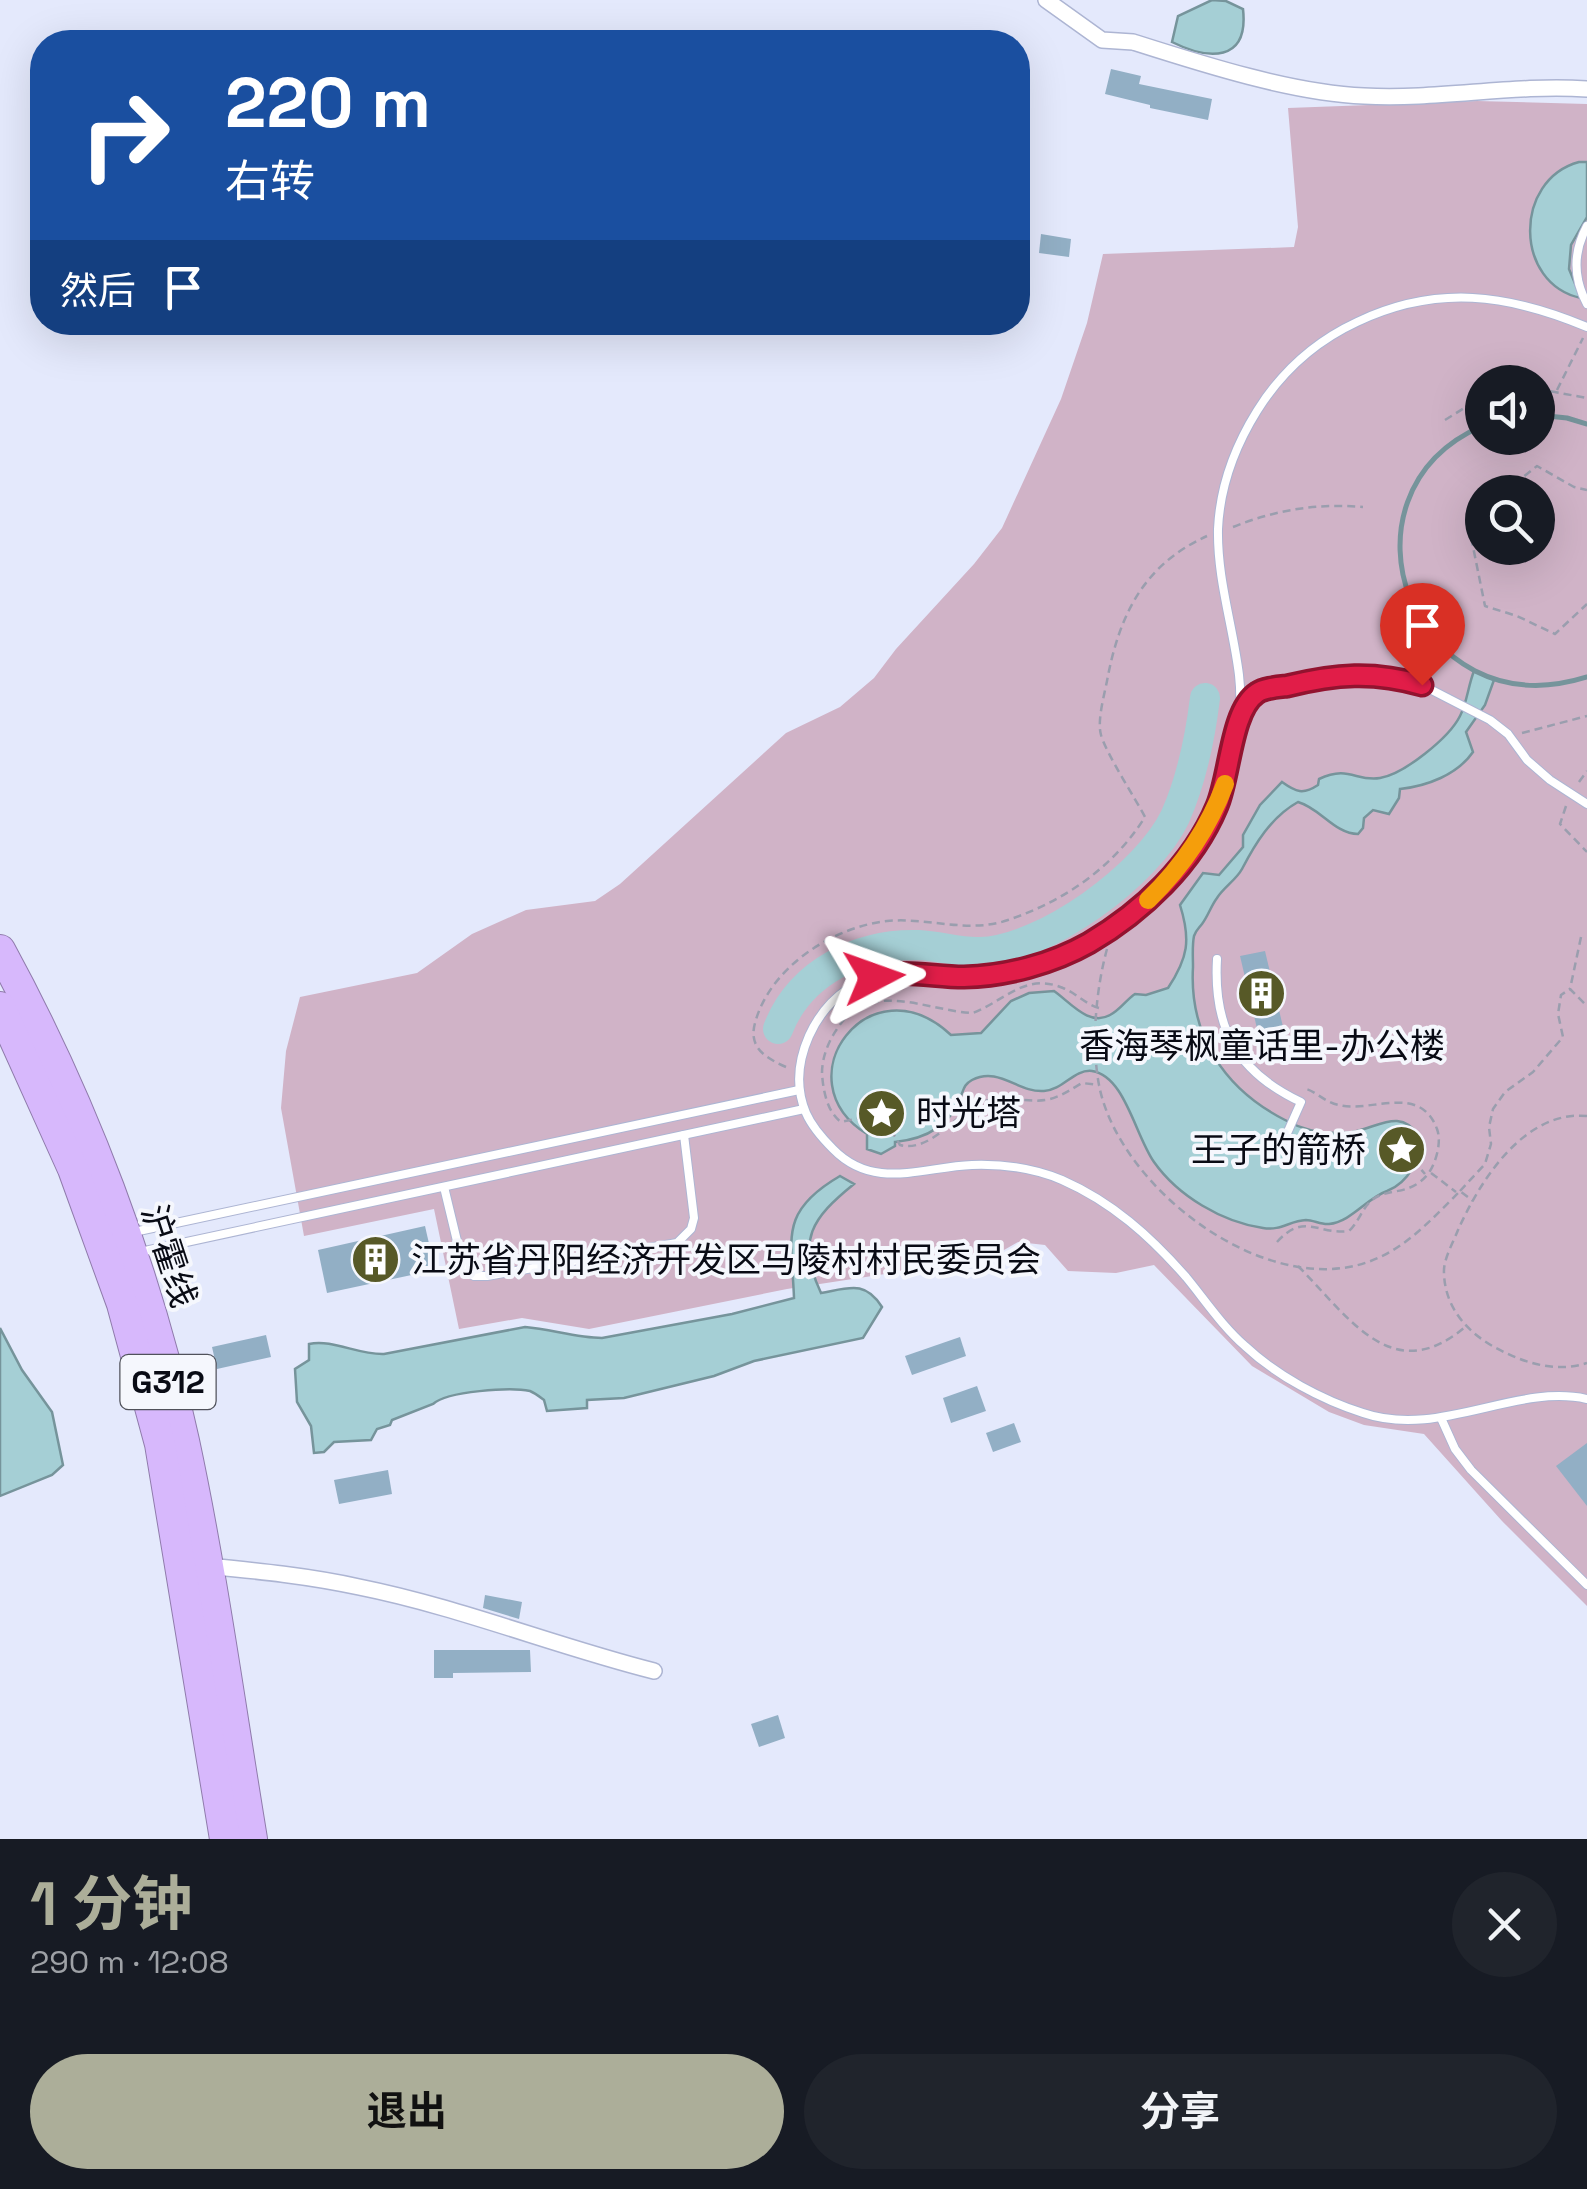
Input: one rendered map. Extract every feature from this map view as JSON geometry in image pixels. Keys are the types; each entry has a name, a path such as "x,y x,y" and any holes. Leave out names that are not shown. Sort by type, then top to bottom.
{"highway":[{"name":"沪霍线","path":"0,950 69,1089 115,1248 184,1439 252,1839"},
{"name":"沪霍线","path":"0,1008 115,1248 122,1304 160,1444 226,1839"}],"street":[{"path":"1046,0 1102,40 1133,42 1328,92 1366,97 1546,86 1587,89"},
{"path":"207,1566 289,1574 360,1587 514,1628 654,1672"}],"lane":[{"path":"1587,226 1579,242 1576,272 1587,304"},
{"path":"1587,328 1531,305 1466,297 1394,306 1338,331 1293,364 1274,385 1247,428 1225,480 1218,529 1221,580 1239,676 1238,715 1228,776 1204,833 1165,883 1140,907 1066,954 1018,969 964,977 893,972 857,982 828,1003 819,1016 808,1038 799,1073 799,1090 812,1125 837,1154 870,1172 900,1175 970,1165 1006,1167 1048,1174 1089,1192 1148,1236 1231,1333 1268,1364 1322,1396 1372,1416 1441,1418 1554,1395 1587,1398"},
{"path":"1238,715 1258,692 1328,677 1387,675 1422,685 1490,720 1512,738 1527,760 1587,804"},
{"path":"1216,959 1215,994 1229,1038 1252,1070 1301,1102 1281,1147"},
{"path":"115,1248 799,1090"},
{"path":"115,1248 444,1186 804,1109"},
{"path":"444,1186 459,1256 464,1270 474,1276 676,1243 691,1229 694,1218 684,1135"},
{"path":"1441,1418 1471,1470 1587,1585"}],"path":[{"path":"1587,328 1557,390 1587,398"},
{"path":"1445,420 1465,408"},
{"path":"1526,475 1537,466 1587,490"},
{"path":"799,1073 760,1053 754,1024 779,981 806,952 840,933 887,921 966,926 1006,921 1072,890 1100,870 1138,829 1145,818 1101,734 1114,640 1123,616 1158,569 1177,551 1218,529 1316,506 1363,508"},
{"path":"1477,565 1485,606 1555,634 1587,604"},
{"path":"1512,738 1587,716"},
{"path":"1587,771 1570,795 1560,824 1587,852"},
{"path":"1104,932 1107,949 1098,1008 1099,1085 1126,1150 1171,1202 1248,1251 1297,1266 1347,1268 1377,1259 1417,1232 1484,1164 1491,1144 1488,1127 1494,1109 1505,1092 1534,1072 1563,1037 1558,1014 1561,996 1570,988 1581,937"},
{"path":"1098,1008 1065,988 1044,983 1019,986 973,1012 891,998 856,1009 844,1020 826,1049 822,1069 834,1117 841,1122 879,1116 886,1120 900,1146 908,1148 932,1139 968,1108 985,1100 1043,1100 1066,1094 1082,1083 1099,1085"},
{"path":"1570,988 1587,1006"},
{"path":"1277,1242 1300,1225 1349,1231 1374,1198 1404,1191 1428,1174 1439,1135 1425,1112 1415,1106 1392,1100 1341,1106 1307,1087"},
{"path":"1587,1116 1572,1115 1545,1124 1487,1175 1443,1270 1456,1315 1492,1347 1517,1358 1571,1368 1587,1363"},
{"path":"1414,1160 1428,1174 1473,1201"},
{"path":"1297,1266 1382,1347 1426,1350 1447,1342 1466,1326"}],"shaded area":[{"path":"1212,0 1243,9 1240,39 1233,48 1212,54 1172,42 1178,16"},
{"path":"1477,101 1587,104 1587,1606 1502,1521 1424,1434 1364,1425 1329,1412 1252,1366 1154,1265 1116,1273 1068,1271 1045,1245 1018,1242 990,1258 787,1289 589,1329 522,1318 459,1329 434,1209 304,1236 281,1108 286,1051 300,997 417,973 472,934 526,910 595,901 620,884 786,733 840,707 874,678 1002,528 1061,399 1087,323 1103,254 1294,247 1298,227 1288,108"},
{"path":"1587,162 1587,217 1571,245 1569,269 1581,298 1559,289 1543,273 1530,232 1533,209 1542,189 1557,172"},
{"path":"1474,671 1494,680 1485,705 1466,732 1473,752 1459,767 1441,778 1400,789 1389,814 1373,810 1364,818 1358,834 1342,830 1298,802 1288,808 1265,832 1239,873 1215,901 1193,940 1197,1015 1204,1037 1228,1076 1263,1107 1309,1129 1343,1133 1396,1121 1412,1127 1420,1144 1416,1161 1395,1187 1337,1222 1306,1220 1269,1229 1232,1220 1202,1206 1175,1186 1147,1151 1121,1095 1103,1075 1092,1071 1044,1091 991,1076 972,1080 949,1117 934,1130 895,1142 895,1146 881,1154 867,1149 867,1134 842,1111 832,1085 834,1059 846,1036 866,1019 891,1011 921,1015 951,1035 981,1033 1011,1001 1029,993 1054,991 1087,1016 1102,1018 1114,1013 1135,994 1168,988 1186,948 1180,905 1203,873 1219,875 1243,847 1243,835 1260,805 1282,782 1304,791 1329,775 1380,778 1401,770 1454,725"},
{"path":"840,1176 854,1184 819,1219 809,1244 810,1258 821,1293 863,1289 882,1307 863,1338 754,1361 714,1376 624,1398 587,1400 587,1408 547,1411 544,1400 521,1390 451,1396 392,1420 390,1425 377,1429 371,1440 334,1442 324,1452 314,1453 311,1426 297,1402 295,1369 309,1360 309,1344 384,1354 525,1327 602,1338 732,1314 794,1298 793,1228 806,1202"},
{"path":"0,1328 22,1370 52,1412 63,1465 52,1475 0,1496"}],"building":[{"path":"1111,69 1141,76 1139,84 1212,99 1208,120 1105,94"},
{"path":"1041,234 1071,239 1069,257 1039,253"},
{"name":"香海琴枫童话里-办公楼","path":"1265,951 1284,1031 1259,1037 1240,956"},
{"path":"1402,1136 1416,1145 1417,1151 1408,1165 1402,1166 1388,1157 1387,1151 1396,1137"},
{"name":"江苏省丹阳经济开发区马陵村村民委员会","path":"425,1226 435,1270 327,1293 318,1250"},
{"path":"266,1335 271,1357 217,1369 212,1347"},
{"path":"960,1337 966,1356 912,1375 905,1356"},
{"path":"977,1386 986,1411 951,1423 943,1398"},
{"path":"1014,1423 1021,1442 993,1452 986,1433"},
{"path":"1587,1443 1587,1506 1556,1466"},
{"path":"388,1470 392,1494 339,1504 334,1480"},
{"path":"485,1595 522,1602 519,1619 483,1608"},
{"path":"434,1650 530,1650 531,1672 453,1673 453,1678 434,1678"},
{"path":"778,1715 785,1738 759,1747 751,1724"}],"waterway":[{"path":"1555,417 1587,424"},
{"path":"1465,438 1434,459 1408,502 1400,550 1410,598 1435,640 1475,671 1526,685 1587,677"},
{"path":"778,1029 801,992 817,977 854,956 897,946 972,952 1006,948 1034,938 1092,905 1142,862 1175,817 1194,759 1205,698"}],"slow traffic":[{"path":"1148,900 1204,833 1225,784"}],"place":[{"name":"香海琴枫童话里-办公楼","path":"1262,994"},
{"name":"时光塔","path":"881,1113"},
{"name":"王子的箭桥","path":"1401,1150"},
{"name":"江苏省丹阳经济开发区马陵村村民委员会","path":"376,1260"}],"route":[{"path":"874,977 893,972 964,977 1038,964 1090,942 1140,907 1165,883 1204,833 1228,776 1238,715 1258,692 1359,674 1387,675 1422,685"}]}
